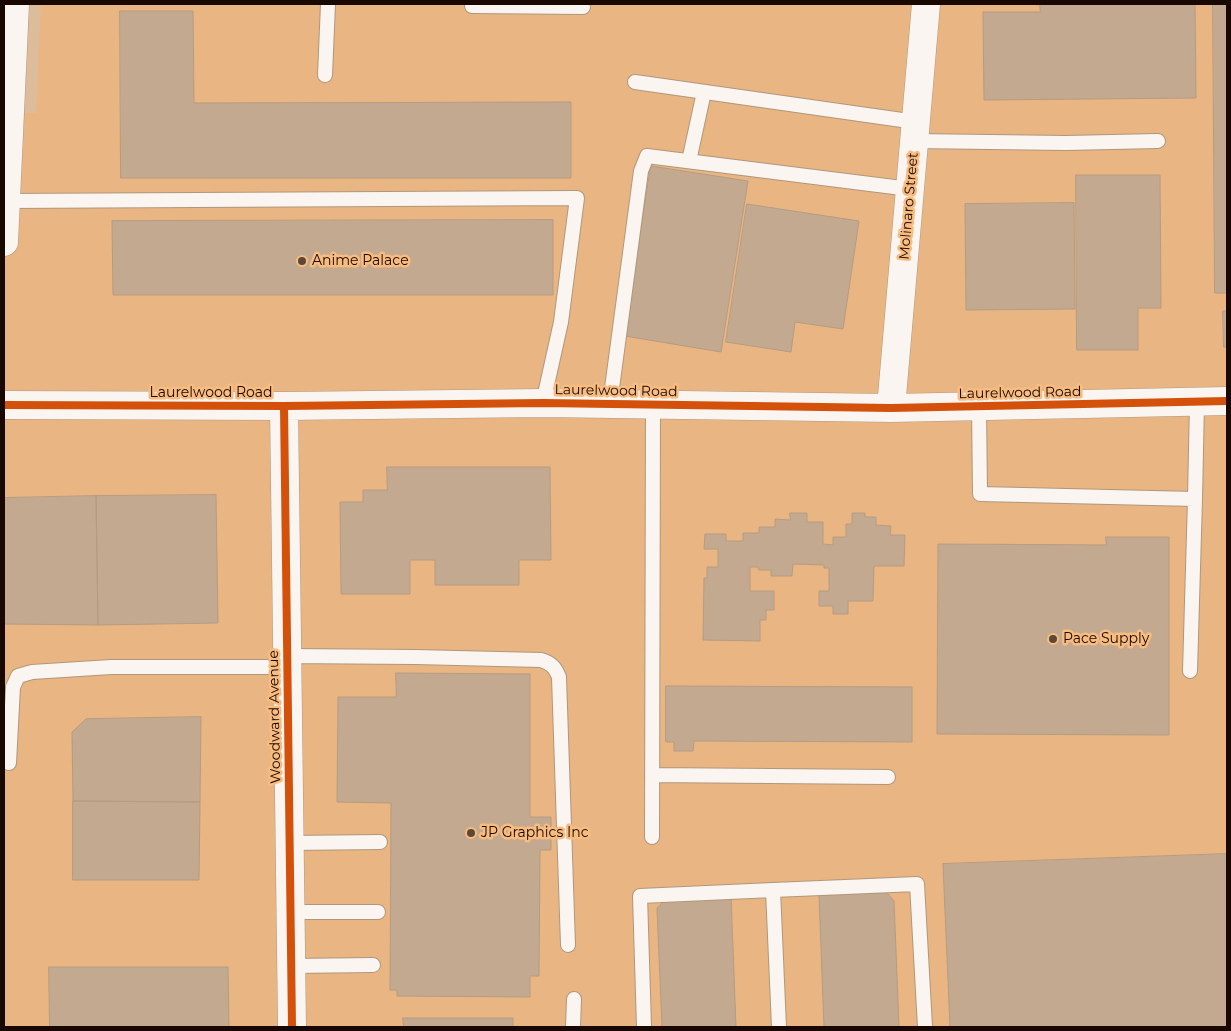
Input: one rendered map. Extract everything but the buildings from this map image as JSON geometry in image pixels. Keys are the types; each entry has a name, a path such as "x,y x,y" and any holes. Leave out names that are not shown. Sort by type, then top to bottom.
{"street":[{"path":"4,242 16,4"},
{"name":"Molinaro Street","path":"891,408 926,4"},
{"name":"Laurelwood Road","path":"4,405 284,406 610,403 891,408 1227,401"},
{"name":"Woodward Avenue","path":"284,406 292,1027"}],"lane":[{"path":"325,75 328,4"},
{"path":"472,4 472,6 583,7"},
{"path":"635,82 704,92 915,132 1066,143 1158,141"},
{"path":"689,161 704,92"},
{"path":"610,403 640,171 647,156 910,189"},
{"path":"6,201 577,198 561,322 543,403"},
{"path":"1190,671 1197,401"},
{"path":"652,838 653,404"},
{"path":"979,406 980,494 1195,499"},
{"path":"9,764 13,687 18,676 32,672 111,667 415,656 541,660 550,663 560,677 568,945"},
{"path":"652,775 888,777"},
{"path":"290,842 380,842"},
{"path":"644,1027 640,896 917,884 925,1027"},
{"path":"773,890 779,1027"},
{"path":"290,912 378,912"},
{"path":"292,966 373,965"},
{"path":"573,1027 574,999"}],"shaded area":[{"path":"41,4 1227,4 1227,1027 4,1027 4,114 36,113"}],"cycle path":[{"path":"4,405 284,406 543,403 891,408 1227,401"},
{"path":"284,406 292,1027"}],"place":[{"name":"Anime Palace","path":"302,261"},
{"name":"Pace Supply","path":"1053,639"},
{"name":"JP Graphics Inc","path":"471,833"}]}
